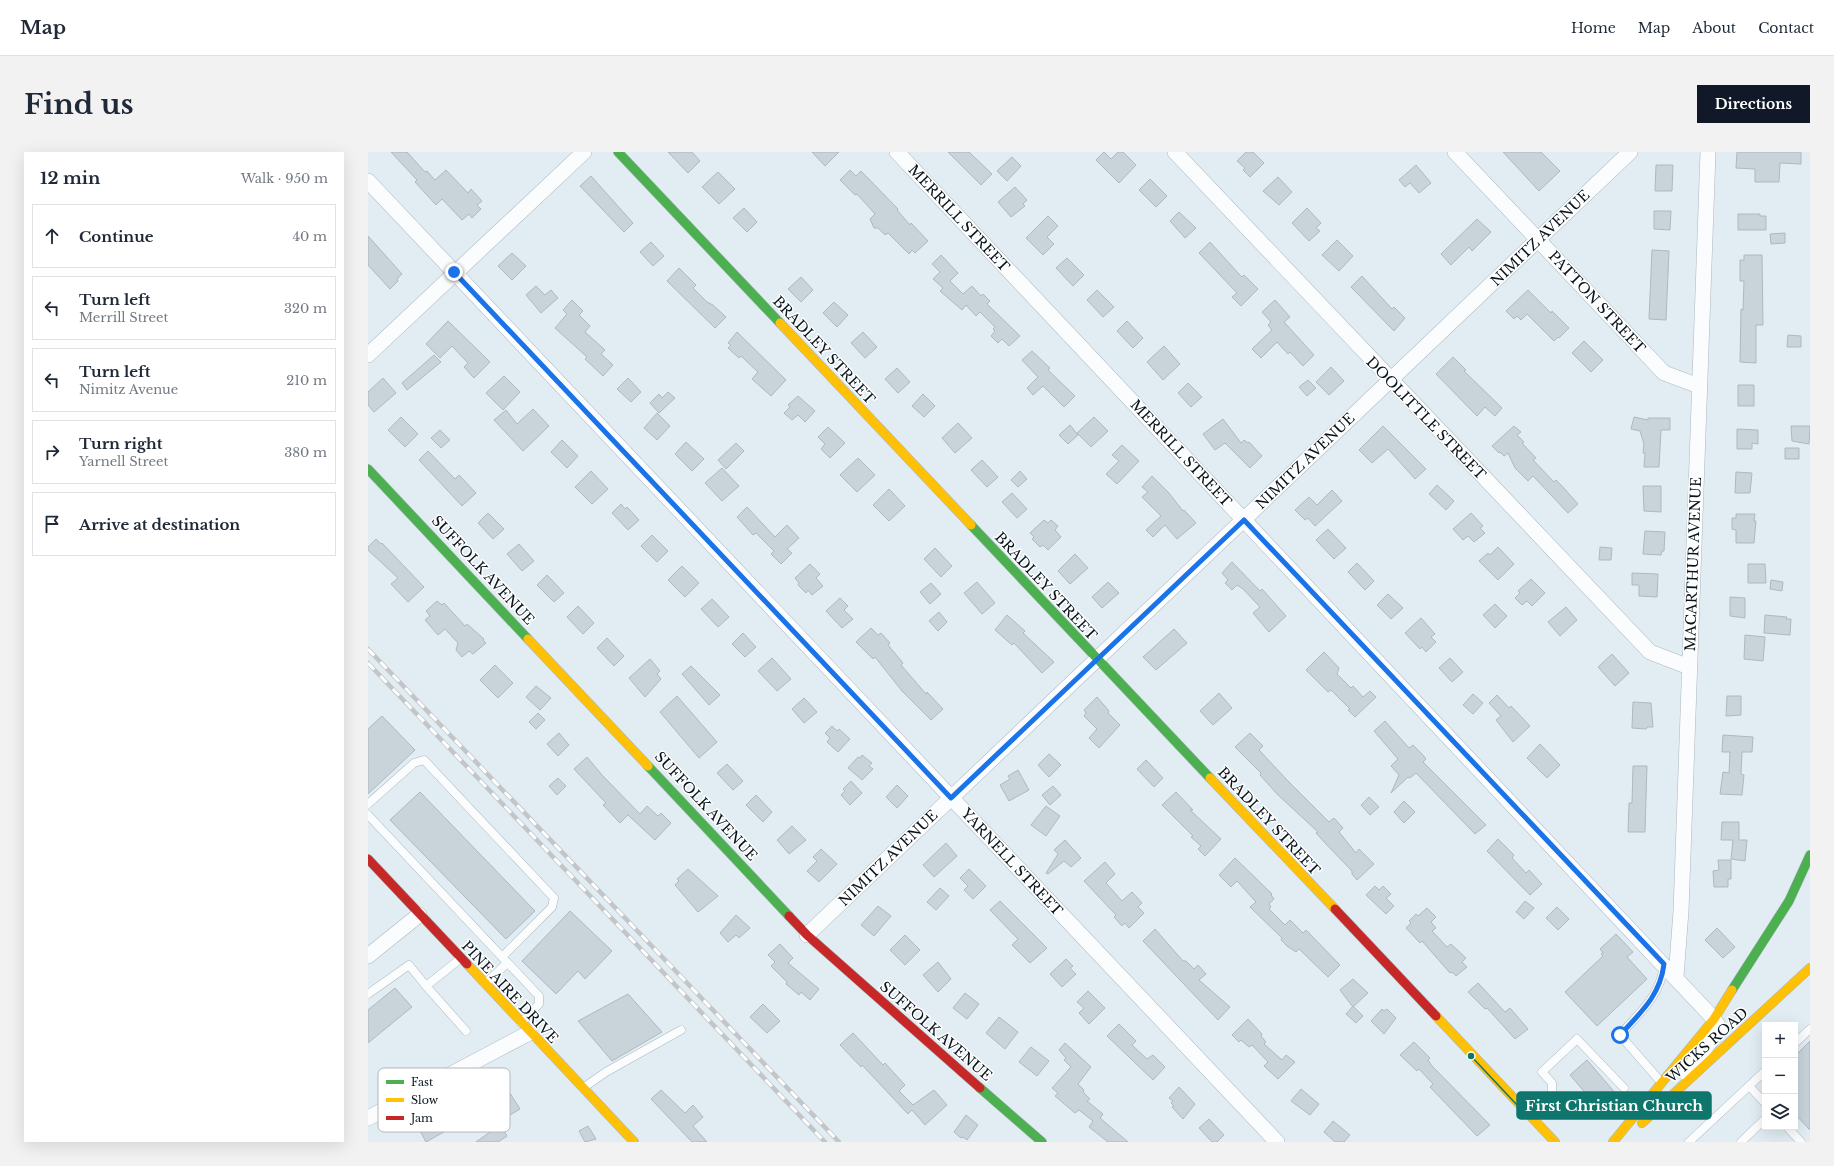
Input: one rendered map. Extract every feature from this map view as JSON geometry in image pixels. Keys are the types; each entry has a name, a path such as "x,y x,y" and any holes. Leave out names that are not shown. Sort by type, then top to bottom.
{"street":[{"path":"368,355 454,272 584,152"},
{"name":"BRADLEY STREET","path":"618,152 1554,1142"},
{"name":"MERRILL STREET","path":"897,152 1664,964 1714,1019"},
{"name":"DOOLITTLE STREET","path":"1175,152 1650,652 1689,667"},
{"name":"PATTON STREET","path":"1455,152 1664,373 1699,386"},
{"name":"NIMITZ AVENUE","path":"807,935 1630,152"},
{"name":"MACARTHUR AVENUE","path":"1676,977 1681,911 1708,152"},
{"name":"YARNELL STREET","path":"368,181 1277,1142"},
{"name":"SUFFOLK AVENUE","path":"368,469 807,935 1042,1142"},
{"path":"1613,1142 1714,1019 1789,901 1810,855"},
{"name":"PINE AIRE DRIVE","path":"368,859 484,985 634,1142"},
{"path":"1789,901 1803,896"},
{"path":"368,956 419,915"},
{"path":"1784,993 1810,960"},
{"name":"WICKS ROAD","path":"1621,1142 1809,970"},
{"path":"1655,1111 1720,1029 1714,1019"},
{"path":"455,1068 525,1028"},
{"path":"368,1118 378,1112"}],"lane":[{"path":"368,804 414,763 424,760 554,898 552,907 484,985"},
{"path":"368,815 539,996 540,1004 525,1028"},
{"path":"426,986 460,959"},
{"path":"1662,1083 1620,1035 1656,993 1662,978 1664,964"},
{"path":"368,994 408,965 466,1031"},
{"path":"1798,1040 1810,1029"},
{"path":"583,1088 606,1072 681,1030"},
{"path":"1529,1116 1552,1093 1552,1084 1542,1072 1577,1039 1624,1088"},
{"path":"1690,1142 1762,1074"},
{"path":"1749,1086 1762,1100"},
{"path":"1741,1142 1762,1122"},
{"path":"1790,1130 1801,1142"}],"building":[{"path":"391,152 407,152 425,172 427,171 435,180 446,170 468,193 471,189 482,201 477,205 481,209 472,218 469,214 462,220 442,199 436,205 415,182 417,180"},
{"path":"668,152 692,152 700,161 688,173"},
{"path":"812,152 839,152 825,166"},
{"path":"948,152 969,152 992,174 981,185"},
{"path":"1104,152 1111,159 1118,152 1123,152 1136,165 1119,183 1096,160"},
{"path":"1246,152 1253,152 1264,163 1250,177 1243,170 1245,168 1237,161"},
{"path":"1503,152 1541,152 1560,171 1539,191"},
{"path":"1737,152 1801,152 1801,164 1780,163 1779,182 1755,182 1755,169 1736,168"},
{"path":"1012,157 1021,166 1007,181 997,171"},
{"path":"1416,165 1431,183 1419,193 1410,183 1405,187 1399,180"},
{"path":"1656,165 1673,165 1672,191 1655,191"},
{"path":"850,170 856,176 861,171 898,209 897,210 910,225 911,223 928,241 915,253 912,250 909,254 888,233 885,235 878,228 874,228 870,219 875,214 857,194 855,195 840,180"},
{"path":"718,172 735,189 719,204 702,187"},
{"path":"591,176 633,223 624,232 580,186"},
{"path":"1278,177 1292,192 1279,205 1263,191"},
{"path":"1150,179 1167,196 1156,207 1139,190"},
{"path":"1015,187 1027,200 1023,204 1025,206 1011,217 998,202"},
{"path":"744,208 757,222 747,232 733,218"},
{"path":"1307,208 1321,223 1316,228 1320,231 1309,241 1292,223"},
{"path":"1654,211 1671,211 1670,230 1654,229"},
{"path":"1179,212 1196,228 1185,238 1170,221"},
{"path":"1738,214 1760,214 1760,216 1766,216 1766,230 1738,230"},
{"path":"1048,216 1058,226 1047,237 1054,244 1043,255 1026,238"},
{"path":"1477,219 1491,232 1472,251 1469,247 1451,265 1441,254"},
{"path":"1785,233 1785,243 1771,244 1770,234"},
{"path":"368,236 402,274 397,279 398,281 390,289 368,265"},
{"path":"1337,240 1353,256 1339,271 1322,255"},
{"path":"651,242 664,256 653,266 640,252"},
{"path":"1210,242 1242,277 1244,275 1258,289 1241,306 1232,297 1237,293 1199,253"},
{"path":"1652,250 1669,251 1666,320 1649,319"},
{"path":"512,253 526,266 512,280 498,266"},
{"path":"941,255 958,273 950,281 963,294 972,286 981,296 983,294 990,301 987,304 1020,336 1009,346 1002,339 998,343 991,336 995,331 993,329 995,327 980,312 976,316 966,305 962,310 940,291 943,288 933,279 940,272 932,264"},
{"path":"1744,255 1762,255 1763,325 1756,325 1756,363 1740,362 1741,309 1743,310 1744,281 1740,281 1740,260 1744,260"},
{"path":"1067,258 1084,275 1073,286 1056,268"},
{"path":"679,268 696,285 693,288 707,302 713,305 726,317 715,328 667,281"},
{"path":"1362,276 1392,309 1394,307 1405,318 1394,331 1351,287"},
{"path":"801,277 813,290 801,302 788,289"},
{"path":"536,286 545,295 551,290 558,298 541,313 526,295"},
{"path":"1097,290 1114,307 1103,317 1087,300"},
{"path":"1528,290 1551,313 1552,311 1569,328 1554,341 1527,314 1521,320 1517,316 1514,319 1506,311"},
{"path":"572,300 583,311 579,315 590,326 585,332 605,350 601,354 613,365 603,376 585,359 587,357 555,328 567,314 563,310"},
{"path":"1275,300 1290,317 1284,322 1314,355 1303,366 1290,352 1288,354 1277,342 1261,358 1252,349 1272,330 1268,325 1271,322 1262,312"},
{"path":"834,302 848,315 837,327 823,313"},
{"path":"448,321 490,362 474,378 464,367 468,363 452,346 440,358 426,344"},
{"path":"1127,321 1143,338 1133,348 1117,331"},
{"path":"737,332 786,380 771,396 752,379 758,372 741,356 739,358 728,348 731,345 728,343"},
{"path":"863,332 877,347 865,358 851,343"},
{"path":"1788,335 1801,336 1801,347 1787,347"},
{"path":"1584,341 1603,360 1591,372 1572,353"},
{"path":"1164,346 1180,364 1163,380 1147,362"},
{"path":"1032,351 1050,368 1048,370 1075,396 1064,407 1043,386 1033,395 1027,388 1038,377 1022,360"},
{"path":"434,355 441,362 407,390 402,383"},
{"path":"1453,357 1466,370 1464,371 1502,408 1495,416 1485,407 1477,416 1436,374"},
{"path":"1331,367 1344,381 1329,395 1316,382"},
{"path":"897,368 910,382 898,393 885,379"},
{"path":"504,376 520,392 503,410 486,393"},
{"path":"383,378 396,393 374,412 368,405 368,392"},
{"path":"628,378 641,392 631,402 617,389"},
{"path":"1308,380 1316,388 1307,396 1299,387"},
{"path":"1188,383 1202,397 1191,407 1178,393"},
{"path":"1738,385 1754,385 1754,406 1738,406"},
{"path":"668,392 675,398 659,413 650,403 659,394 662,398"},
{"path":"923,394 935,406 924,417 912,406"},
{"path":"798,396 815,411 805,422 798,415 792,420 784,413 790,407 788,405"},
{"path":"533,409 549,426 523,451 494,420 506,410 517,424"},
{"path":"657,413 670,426 657,440 644,428"},
{"path":"401,417 418,434 405,447 388,430"},
{"path":"1094,417 1108,431 1091,447 1077,433"},
{"path":"1634,417 1648,420 1648,418 1670,418 1670,430 1661,430 1659,467 1644,467 1644,444 1640,431 1631,429"},
{"path":"1223,419 1241,443 1244,440 1248,443 1249,442 1262,456 1250,468 1225,443 1215,450 1203,434"},
{"path":"958,423 972,438 955,453 942,438"},
{"path":"1070,425 1078,435 1068,444 1059,435"},
{"path":"1383,426 1426,469 1415,479 1388,449 1372,463 1359,450"},
{"path":"1514,426 1521,432 1517,435 1524,442 1522,443 1536,458 1533,460 1554,482 1556,480 1578,504 1568,513 1533,476 1528,481 1515,468 1508,453 1504,456 1492,446"},
{"path":"1791,426 1810,426 1809,444 1792,441"},
{"path":"828,427 845,443 830,458 821,449 825,444 818,437"},
{"path":"1737,429 1758,430 1758,444 1752,443 1752,449 1737,449"},
{"path":"440,430 450,440 441,448 431,438"},
{"path":"562,440 578,456 567,468 551,452"},
{"path":"686,442 704,459 692,471 675,454"},
{"path":"736,443 744,451 726,469 718,460"},
{"path":"1122,445 1139,461 1117,484 1106,474 1119,461 1112,455"},
{"path":"1785,448 1799,448 1799,459 1785,459"},
{"path":"428,451 455,479 459,475 476,493 462,506 419,460"},
{"path":"858,458 875,475 857,492 840,475"},
{"path":"982,460 998,477 987,487 971,470"},
{"path":"722,468 739,486 722,501 705,483"},
{"path":"591,471 608,489 592,504 575,487"},
{"path":"1020,471 1027,479 1018,487 1011,480"},
{"path":"1736,472 1752,473 1750,493 1735,493"},
{"path":"1152,476 1169,493 1183,511 1184,510 1196,523 1177,539 1165,525 1153,537 1146,530 1161,516 1142,497 1148,492 1142,487"},
{"path":"1437,485 1454,501 1446,510 1429,494"},
{"path":"1643,486 1661,486 1661,512 1644,511"},
{"path":"889,489 905,506 889,521 873,505"},
{"path":"1332,490 1342,501 1315,526 1308,518 1305,520 1295,510 1309,497 1317,505"},
{"path":"1012,493 1027,509 1017,518 1002,502"},
{"path":"621,504 625,509 627,507 639,520 628,530 612,513"},
{"path":"747,507 775,537 787,525 799,538 787,549 792,553 781,564 771,554 774,551 756,533 753,535 737,517"},
{"path":"488,513 504,529 493,539 478,523"},
{"path":"1471,513 1483,526 1480,528 1485,533 1474,542 1468,536 1463,540 1453,529"},
{"path":"1736,514 1755,514 1754,521 1756,521 1754,543 1736,543 1736,530 1732,529 1732,518 1736,518"},
{"path":"1044,520 1048,523 1051,520 1058,526 1055,530 1061,537 1048,550 1043,545 1040,547 1032,539 1034,537 1030,533"},
{"path":"1328,529 1346,548 1334,559 1316,540"},
{"path":"1645,531 1665,532 1664,551 1662,551 1661,555 1643,554"},
{"path":"652,535 668,551 657,562 641,546"},
{"path":"376,539 381,544 382,543 424,587 408,602 391,584 398,578 368,550 368,547"},
{"path":"519,544 534,561 522,571 507,554"},
{"path":"1498,547 1514,564 1498,580 1479,561 1488,553 1490,555"},
{"path":"1600,547 1612,548 1611,560 1599,560"},
{"path":"935,548 952,566 941,577 924,559"},
{"path":"1075,554 1088,568 1070,584 1058,571"},
{"path":"1232,562 1260,591 1262,589 1286,616 1269,632 1253,613 1260,607 1243,589 1237,585 1232,590 1225,583 1228,580 1222,573"},
{"path":"1357,563 1374,581 1365,590 1348,572"},
{"path":"810,564 820,574 816,578 823,586 812,595 808,590 806,593 798,585 799,583 795,578"},
{"path":"1748,564 1765,564 1766,583 1748,583"},
{"path":"682,566 699,583 685,597 668,580"},
{"path":"1632,573 1658,574 1657,597 1639,596 1639,585 1632,585"},
{"path":"547,575 564,593 554,602 537,585"},
{"path":"1531,579 1545,593 1532,606 1527,601 1522,605 1515,598 1520,593 1518,591"},
{"path":"1771,580 1783,582 1782,591 1770,589"},
{"path":"977,582 995,603 982,614 964,593"},
{"path":"1108,582 1119,593 1102,608 1092,597"},
{"path":"931,583 941,594 930,604 920,592"},
{"path":"1388,594 1403,608 1391,619 1377,605"},
{"path":"1730,597 1745,598 1745,618 1730,616"},
{"path":"840,598 848,606 844,610 853,619 842,628 826,611"},
{"path":"712,599 729,617 718,627 701,609"},
{"path":"437,601 442,605 444,603 465,626 467,624 484,639 483,640 486,643 473,654 469,651 462,657 456,650 458,643 445,629 438,635 425,620 430,616 426,611"},
{"path":"1495,604 1507,616 1495,628 1483,615"},
{"path":"578,606 594,623 583,634 567,617"},
{"path":"1566,607 1577,620 1560,636 1548,622"},
{"path":"939,612 947,622 938,631 929,621"},
{"path":"1007,615 1025,631 1023,633 1054,662 1042,673 1014,643 1012,645 995,630"},
{"path":"1765,615 1787,617 1786,619 1791,619 1790,635 1764,633"},
{"path":"1421,618 1435,634 1431,637 1436,642 1426,652 1422,647 1420,649 1405,633"},
{"path":"871,628 878,635 881,633 890,643 888,645 903,663 901,665 926,694 927,692 943,709 931,720 902,691 875,657 873,659 856,642"},
{"path":"1174,629 1187,643 1156,670 1143,657"},
{"path":"743,633 756,647 745,657 732,644"},
{"path":"1745,635 1765,637 1763,661 1744,659"},
{"path":"607,638 624,656 614,666 597,648"},
{"path":"1324,652 1339,668 1337,674 1351,688 1353,686 1363,697 1370,691 1376,697 1355,717 1348,710 1350,709 1331,690 1328,692 1306,670"},
{"path":"1612,654 1629,673 1615,686 1598,667"},
{"path":"772,658 791,679 777,691 758,671"},
{"path":"1450,658 1463,672 1452,682 1439,668"},
{"path":"650,659 660,671 657,674 661,679 645,697 629,678"},
{"path":"495,665 513,683 498,698 480,680"},
{"path":"691,666 720,695 709,705 682,674"},
{"path":"536,686 551,698 540,710 526,697"},
{"path":"1219,693 1232,708 1213,725 1200,711"},
{"path":"1473,694 1483,703 1473,714 1463,705"},
{"path":"1497,695 1509,708 1511,706 1530,726 1513,742 1496,720 1501,716 1489,703"},
{"path":"677,696 717,742 699,758 660,712"},
{"path":"1727,696 1741,696 1741,715 1726,716"},
{"path":"1097,697 1109,711 1108,713 1120,725 1099,748 1089,738 1097,729 1084,716 1086,713 1084,710"},
{"path":"804,698 817,712 804,723 792,709"},
{"path":"1633,702 1651,703 1653,727 1648,727 1646,729 1632,728"},
{"path":"538,713 545,720 536,729 529,722"},
{"path":"382,716 415,750 368,794 368,729"},
{"path":"1385,721 1409,748 1413,745 1422,754 1426,759 1423,762 1486,825 1475,834 1416,773 1410,778 1408,777 1391,793 1399,775 1391,766 1398,759 1374,731"},
{"path":"832,726 837,731 839,729 850,739 838,752 827,742 830,738 825,733"},
{"path":"559,733 569,745 558,756 547,744"},
{"path":"1250,733 1263,746 1259,750 1288,781 1329,822 1334,818 1343,828 1339,832 1356,853 1359,849 1374,864 1357,880 1352,874 1352,871 1316,833 1318,832 1277,794 1260,775 1261,773 1235,747"},
{"path":"1723,735 1753,737 1752,752 1742,752 1741,774 1744,775 1742,795 1720,794 1723,772 1729,773 1730,752 1722,752"},
{"path":"1540,744 1560,765 1547,778 1527,758"},
{"path":"1049,754 1061,765 1049,777 1038,765"},
{"path":"862,755 872,763 869,766 873,769 862,780 848,768 858,757 860,758"},
{"path":"587,757 602,775 640,814 647,806 658,816 661,813 671,823 655,840 628,815 620,823 603,805 606,803 574,769"},
{"path":"1146,760 1163,778 1154,787 1137,769"},
{"path":"727,764 743,781 733,790 717,773"},
{"path":"1633,766 1647,766 1645,832 1628,832 1629,803 1632,803"},
{"path":"1018,770 1029,790 1009,801 1000,785 1010,779 1008,776"},
{"path":"558,778 566,786 557,795 549,786"},
{"path":"851,781 862,793 850,805 841,795 845,791 843,789"},
{"path":"897,785 908,796 897,808 886,797"},
{"path":"1053,786 1061,795 1050,805 1042,795"},
{"path":"420,792 535,911 506,939 390,820"},
{"path":"1176,792 1193,810 1190,810 1221,839 1205,856 1198,849 1201,846 1191,837 1193,836 1162,805"},
{"path":"756,795 772,812 763,822 746,805"},
{"path":"1369,797 1379,807 1370,815 1361,805"},
{"path":"1404,801 1415,812 1404,823 1394,812"},
{"path":"1046,806 1060,816 1046,836 1031,825"},
{"path":"1722,822 1739,822 1739,840 1747,840 1745,861 1731,859 1733,840 1721,840"},
{"path":"792,826 806,840 789,854 777,840"},
{"path":"1498,839 1514,855 1512,858 1526,873 1529,870 1542,884 1530,895 1487,851"},
{"path":"1065,840 1081,858 1071,867 1064,861 1048,874 1046,873 1058,854 1054,850"},
{"path":"946,843 957,856 934,877 923,865"},
{"path":"821,849 837,864 819,882 807,871 817,861 813,857"},
{"path":"1235,858 1272,894 1271,895 1274,899 1269,904 1271,907 1269,909 1285,925 1290,920 1303,933 1306,930 1340,965 1328,977 1299,949 1296,952 1281,940 1282,938 1250,907 1256,902 1237,881 1231,887 1219,875"},
{"path":"1718,860 1731,860 1731,879 1728,879 1728,887 1714,887 1713,871 1719,870"},
{"path":"1105,862 1115,874 1106,883 1122,901 1132,892 1142,903 1138,907 1144,913 1129,928 1125,923 1122,926 1114,917 1116,915 1084,881"},
{"path":"688,869 718,896 698,912 675,885 679,881 677,879"},
{"path":"969,869 986,886 973,899 964,890 968,886 960,878"},
{"path":"1375,886 1379,890 1383,886 1391,894 1386,898 1394,906 1386,914 1366,895"},
{"path":"940,888 949,896 936,910 927,902"},
{"path":"1000,901 1047,948 1030,963 1012,945 1018,939 990,910"},
{"path":"1525,901 1534,908 1524,919 1516,912"},
{"path":"878,906 891,916 874,936 861,925"},
{"path":"1557,907 1569,919 1558,930 1546,918"},
{"path":"1427,908 1436,917 1431,922 1436,928 1432,931 1447,947 1451,944 1466,958 1462,962 1467,967 1456,976 1452,972 1450,973 1422,941 1420,943 1406,928 1411,923 1409,921 1416,914 1418,916"},
{"path":"570,911 612,951 585,979 578,971 556,994 522,961"},
{"path":"736,915 750,928 739,938 736,935 728,942 720,933"},
{"path":"1717,928 1735,947 1723,958 1705,940"},
{"path":"1155,929 1183,961 1186,961 1194,969 1198,965 1206,974 1199,980 1230,1007 1218,1020 1143,941"},
{"path":"1616,934 1633,952 1627,957 1647,979 1597,1026 1565,992 1603,956 1600,949"},
{"path":"905,935 920,950 905,965 890,950"},
{"path":"780,944 793,958 788,963 819,989 810,1000 801,992 799,995 786,984 787,982 771,966 775,962 768,955"},
{"path":"1066,959 1073,966 1070,968 1076,974 1062,987 1050,974"},
{"path":"938,962 951,979 938,992 923,975"},
{"path":"1353,979 1368,993 1353,1007 1340,990"},
{"path":"1478,983 1505,1012 1510,1008 1528,1029 1515,1039 1487,1008 1485,1009 1468,992"},
{"path":"395,988 412,1007 368,1043 368,1010"},
{"path":"1088,991 1105,1008 1089,1024 1079,1013 1084,1008 1077,1002"},
{"path":"965,993 979,1004 967,1019 953,1008"},
{"path":"628,994 662,1032 612,1061 578,1021"},
{"path":"763,1004 780,1021 767,1033 750,1017"},
{"path":"1353,1006 1363,1016 1356,1023 1346,1014"},
{"path":"1382,1009 1384,1011 1387,1009 1396,1018 1384,1034 1371,1021"},
{"path":"999,1017 1018,1032 1005,1049 986,1033"},
{"path":"1248,1019 1262,1034 1261,1036 1266,1042 1264,1044 1282,1060 1286,1055 1295,1062 1278,1079 1264,1066 1268,1062 1252,1045 1249,1047 1241,1040 1239,1042 1232,1035"},
{"path":"1119,1024 1136,1041 1132,1045 1147,1059 1153,1055 1165,1067 1153,1080 1107,1036"},
{"path":"853,1033 883,1065 885,1063 905,1085 899,1091 913,1105 934,1090 947,1105 925,1125 912,1110 908,1114 862,1065 861,1067 840,1045"},
{"path":"1810,1041 1810,1130 1798,1117 1798,1053"},
{"path":"1414,1042 1430,1058 1428,1060 1432,1066 1490,1125 1477,1136 1430,1087 1433,1084 1419,1069 1417,1071 1400,1055"},
{"path":"1065,1043 1091,1067 1078,1084 1090,1099 1087,1101 1103,1114 1100,1118 1128,1142 1108,1142 1089,1127 1093,1121 1079,1110 1075,1113 1055,1096 1058,1093 1052,1088 1071,1067 1064,1060 1066,1058 1059,1050"},
{"path":"1031,1047 1049,1061 1037,1076 1019,1062"},
{"path":"1587,1060 1623,1102 1606,1117 1570,1075"},
{"path":"1179,1087 1195,1104 1183,1119 1172,1107 1174,1106 1171,1103 1173,1101 1169,1098"},
{"path":"1301,1089 1319,1104 1310,1115 1291,1101"},
{"path":"661,1090 685,1113 693,1105 703,1117 693,1126 707,1142 692,1142 651,1099"},
{"path":"510,1093 520,1109 510,1115"},
{"path":"966,1115 978,1125 967,1140 963,1137 961,1138 954,1132"},
{"path":"1209,1119 1224,1135 1217,1142 1212,1142 1199,1128"},
{"path":"1333,1121 1350,1135 1344,1142 1335,1142 1324,1132"},
{"path":"588,1126 596,1139 585,1142 579,1131"},
{"path":"421,1132 444,1132 426,1142"},
{"path":"490,1132 504,1132 507,1136 498,1142 476,1142"}],"railway":[{"path":"368,649 839,1142"},
{"path":"368,663 825,1142"}],"traffic: fast":[{"path":"618,152 780,323"},
{"path":"368,469 528,639"},
{"path":"971,525 1210,778"},
{"path":"648,766 789,916"},
{"path":"1732,990 1789,901 1810,855"},
{"path":"980,1088 1042,1142"}],"traffic: slow":[{"path":"780,323 971,525"},
{"path":"528,639 648,766"},
{"path":"1210,778 1335,909"},
{"path":"467,964 634,1142"},
{"path":"1642,1123 1810,968"},
{"path":"1613,1142 1714,1019 1732,990"},
{"path":"1436,1016 1555,1142"}],"traffic: jam":[{"path":"368,859 467,964"},
{"path":"1335,909 1436,1016"},
{"path":"789,916 807,935 980,1088"}],"place":[{"name":"First Christian Church","path":"1471,1056"}],"route":[{"path":"454,272 951,798 1244,520 1664,964 1662,978 1656,993 1620,1035"}]}
